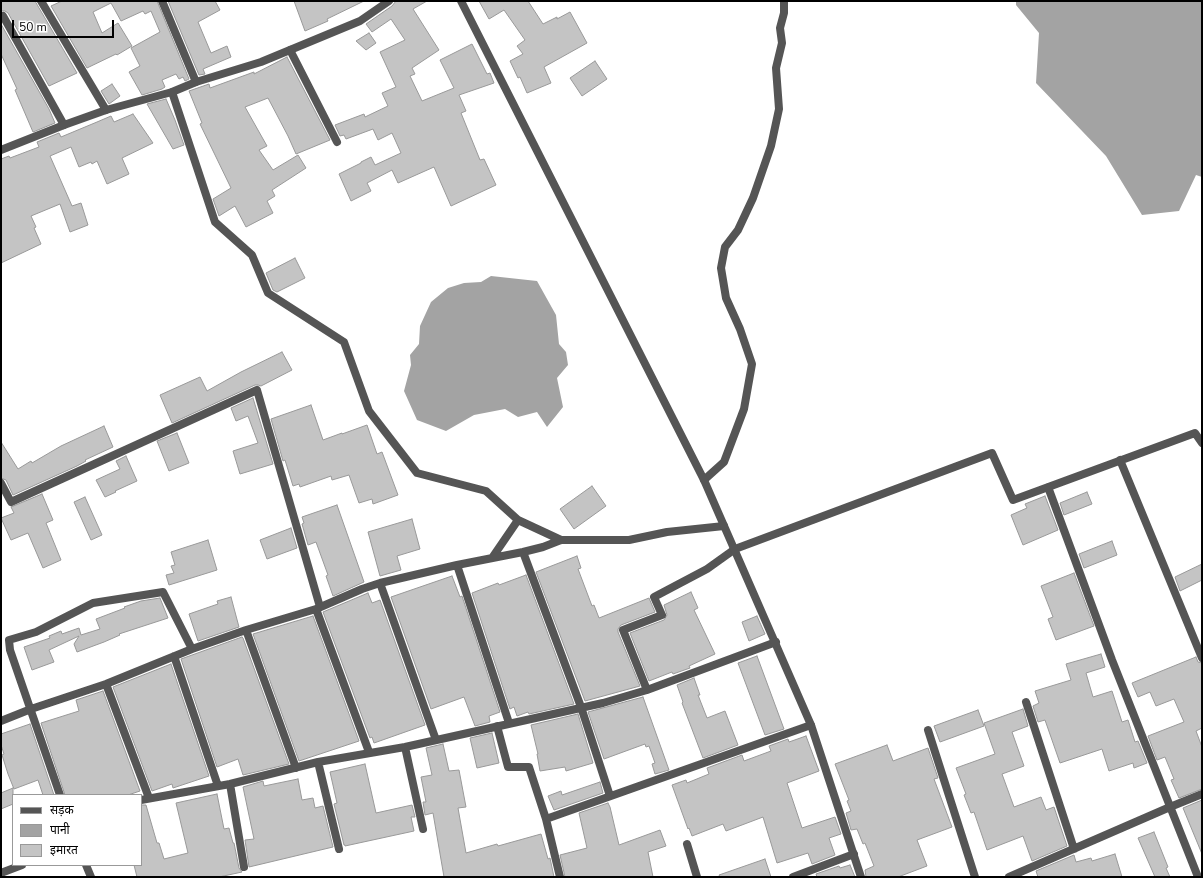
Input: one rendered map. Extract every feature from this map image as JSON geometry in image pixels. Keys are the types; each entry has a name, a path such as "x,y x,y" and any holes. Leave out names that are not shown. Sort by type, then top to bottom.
{"street":[{"path":"41,1 106,110"},
{"path":"162,1 196,82"},
{"path":"1,150 106,110 172,92 196,82 261,62 360,21 389,1"},
{"path":"461,1 704,480 811,725 861,877"},
{"path":"704,480 724,462 744,409 752,364 740,329 726,298 721,268 725,247 738,230 753,198 771,146 779,109 776,68 782,42 780,28 784,13 784,1"},
{"path":"3,16 64,125"},
{"path":"290,50 337,142"},
{"path":"172,92 215,222 252,255 268,293 344,342 369,411 417,473 486,491 518,520 561,540"},
{"path":"1,483 11,502 257,390 318,608 369,752"},
{"path":"647,690 623,630 662,615 654,598 707,569 735,549 992,453 1013,500 1195,433 1202,443"},
{"path":"1120,460 1202,658"},
{"path":"1048,487 1112,660 1198,877"},
{"path":"492,558 518,520"},
{"path":"1,721 31,709 106,684 192,649 246,630 318,608 380,583 523,552 543,547 561,540 628,540 667,532 724,526"},
{"path":"523,552 581,707 610,796"},
{"path":"457,566 509,723"},
{"path":"380,583 436,740"},
{"path":"60,794 10,650 9,640 36,632 93,603 162,592 192,649"},
{"path":"246,630 296,768"},
{"path":"106,684 145,799 230,784 318,762 405,747 603,702 647,690 776,642"},
{"path":"174,656 218,786"},
{"path":"1026,702 1074,848"},
{"path":"546,819 811,725"},
{"path":"497,726 508,767 529,767 546,819 560,877"},
{"path":"928,730 975,877"},
{"path":"405,747 423,829"},
{"path":"318,762 339,849"},
{"path":"230,784 244,867"},
{"path":"1009,877 1202,794"},
{"path":"688,844 697,877"},
{"path":"793,877 854,854"},
{"path":"1,873 19,866"},
{"path":"86,866 91,877"}],"water":[{"path":"1016,1 1202,1 1202,177 1196,175 1179,211 1142,215 1106,156 1036,83 1039,33 1016,5"},
{"path":"491,276 537,281 556,315 559,344 566,352 568,365 557,378 563,407 547,427 537,412 518,417 505,409 474,415 446,431 417,420 404,391 411,365 410,355 419,344 420,326 431,302 448,288 464,283 481,282"}],"building":[{"path":"1,1 35,1 77,73 49,86 8,13 1,11"},
{"path":"62,1 157,1 189,79 185,81 183,77 179,79 176,74 162,80 165,87 162,89 142,95 129,72 140,66 131,48 160,32 151,11 145,14 143,11 121,21 111,3 93,12 102,33 118,23 132,46 117,55 116,54 87,68 51,6"},
{"path":"168,1 215,1 220,10 198,22 211,53 227,46 231,57 203,69 205,74 199,75"},
{"path":"294,1 364,1 327,19 328,21 305,31"},
{"path":"396,1 427,1 413,9 439,50 412,68 415,74 410,76 422,101 454,88 440,60 472,44 487,74 490,73 494,83 459,95 466,111 461,113 480,160 484,159 496,185 451,206 434,167 398,183 392,170 367,183 371,191 351,201 339,174 371,157 375,165 401,153 392,133 378,140 373,129 346,139 344,135 340,136 335,125 364,114 365,117 388,106 382,93 396,87 380,52 405,40 391,19 372,32 366,24 392,6"},
{"path":"479,1 528,1 543,24 570,12 587,43 544,67 551,83 527,93 520,77 518,78 510,61 523,54 517,46 525,40 504,10 489,19"},
{"path":"1,24 49,109 55,123 33,132 15,90 17,89 1,54"},
{"path":"369,33 376,43 366,50 356,41"},
{"path":"287,57 330,140 296,154 268,98 245,107 267,146 259,150 273,170 298,155 306,168 272,190 275,196 267,201 273,213 246,227 235,206 219,216 213,199 231,188 200,124 202,123 189,91 209,84 210,88 254,72 254,74"},
{"path":"595,61 607,79 582,96 570,78"},
{"path":"112,84 120,96 109,104 101,91"},
{"path":"166,99 184,145 173,149 147,104"},
{"path":"133,114 153,143 122,158 129,174 107,184 97,161 92,164 91,162 79,167 71,147 50,156 72,206 81,203 88,225 70,232 60,204 31,216 36,227 34,228 41,244 1,263 1,159 9,156 10,158 39,147 37,142 59,133 61,137 111,116 114,122"},
{"path":"295,258 305,278 277,292 273,290 266,273"},
{"path":"282,352 292,370 261,386 255,385 172,423 160,395 200,377 207,391"},
{"path":"253,398 273,464 240,474 233,451 258,443 248,416 236,421 231,408"},
{"path":"311,405 323,440 367,425 377,454 382,452 398,495 373,504 372,499 359,503 349,475 332,480 331,476 300,487 299,484 293,486 285,460 283,461 271,419"},
{"path":"104,426 113,447 85,460 86,461 77,466 13,495 6,480 1,478 1,442 18,469 31,461 32,463 61,446"},
{"path":"177,433 189,463 169,471 157,441"},
{"path":"126,456 137,481 105,497 96,480 120,469 116,461"},
{"path":"592,486 606,506 574,529 560,509"},
{"path":"1087,492 1092,504 1064,515 1060,503"},
{"path":"42,494 53,520 46,523 61,560 43,568 28,533 11,540 1,518 14,513 11,507"},
{"path":"1045,496 1058,530 1023,545 1011,515 1027,508 1025,504"},
{"path":"85,497 102,535 91,540 74,502"},
{"path":"337,505 364,582 333,596 326,576 328,575 316,542 308,545 302,524 304,523 302,517"},
{"path":"412,519 420,549 397,556 401,570 380,576 368,532"},
{"path":"291,528 297,548 267,559 260,540"},
{"path":"208,540 217,570 169,585 166,575 174,573 171,566 175,565 171,552"},
{"path":"1112,541 1117,555 1084,568 1079,554"},
{"path":"577,556 581,568 578,569 592,606 594,605 599,618 649,598 655,612 621,625 618,629 640,686 585,701 536,572"},
{"path":"1202,564 1202,580 1180,591 1175,577"},
{"path":"1074,573 1094,626 1056,640 1048,619 1053,617 1041,586"},
{"path":"526,575 574,704 529,714 528,712 517,716 514,707 510,709 472,593 498,583 499,585"},
{"path":"452,576 460,597 462,596 500,712 489,716 490,722 475,726 464,697 431,709 391,597"},
{"path":"691,592 698,608 694,610 715,654 689,666 690,668 673,674 672,672 649,681 630,633 664,620 667,615 664,605"},
{"path":"368,593 372,603 380,600 425,725 374,743 372,737 370,738 323,612"},
{"path":"231,597 239,627 198,641 189,614 218,604 217,601"},
{"path":"160,598 168,618 119,634 120,635 104,642 77,652 74,644 79,636 49,650 54,662 32,670 24,647 50,638 49,636 61,631 62,634 79,628 81,635 100,629 96,619 141,601"},
{"path":"313,616 359,741 299,761 253,634"},
{"path":"757,616 765,634 749,641 742,622"},
{"path":"242,637 289,764 243,775 238,759 217,767 181,659"},
{"path":"1101,654 1105,667 1086,673 1093,697 1112,691 1122,722 1128,720 1135,742 1138,741 1147,763 1134,768 1133,763 1109,771 1102,749 1060,763 1045,720 1038,722 1033,706 1039,703 1035,691 1071,680 1066,664"},
{"path":"757,656 784,729 765,735 738,663"},
{"path":"1196,657 1198,662 1202,663 1202,728 1196,731 1202,747 1202,789 1179,798 1171,780 1174,779 1165,757 1157,760 1148,736 1184,722 1174,699 1156,706 1150,692 1138,697 1132,683"},
{"path":"171,664 209,776 173,788 172,784 152,791 113,687"},
{"path":"694,678 700,695 698,695 707,718 725,711 738,745 703,758 682,703 683,702 677,685"},
{"path":"103,691 140,791 131,794 65,794 41,723 79,711 76,700"},
{"path":"643,697 669,770 655,774 652,764 655,763 649,746 646,747 645,744 604,759 588,712"},
{"path":"1023,709 1028,726 1012,732 1024,766 1002,774 1014,807 1041,797 1046,810 1054,807 1067,846 1032,861 1023,836 987,850 974,812 971,813 964,795 966,794 956,768 995,754 984,723"},
{"path":"978,710 984,726 940,742 934,726"},
{"path":"578,714 593,763 566,771 565,767 540,771 538,754 531,725"},
{"path":"30,724 54,794 43,794 38,780 14,789 2,755 4,754 1,745 1,734"},
{"path":"492,733 499,763 477,768 470,738"},
{"path":"806,736 819,771 787,783 802,828 835,817 841,834 829,838 835,855 812,864 808,853 777,863 763,817 726,831 723,824 692,836 672,785 686,780 687,783 709,774 707,768 742,755 744,761 771,751 769,746 788,739 789,742"},
{"path":"443,744 449,771 459,770 466,807 458,808 466,853 541,834 548,859 550,858 554,877 444,877 433,813 425,815 423,802 426,802 421,777 432,775 426,748"},
{"path":"887,745 893,761 928,748 938,778 934,779 952,827 917,840 927,866 898,877 866,877 865,870 874,866 865,843 863,844 857,829 851,830 846,813 851,811 847,801 849,800 835,764"},
{"path":"365,764 376,813 412,805 415,817 411,817 414,831 345,846 334,804 337,803 330,772"},
{"path":"298,779 302,800 313,798 315,808 323,806 333,847 249,867 245,840 254,839 243,787 263,781 264,786"},
{"path":"600,782 603,793 554,810 548,796 561,791 562,795"},
{"path":"13,788 12,804 1,809 1,793"},
{"path":"217,794 224,829 229,828 234,843 239,868 242,872 219,877 137,877 134,866 142,866 142,805 146,805 157,843 159,843 164,859 188,853 176,803"},
{"path":"1202,800 1202,854 1183,808"},
{"path":"608,803 619,845 660,830 666,846 648,852 653,877 565,877 560,855 587,848 579,813"},
{"path":"1154,832 1168,867 1166,868 1170,877 1155,877 1138,838"},
{"path":"1115,854 1122,877 1038,877 1036,871 1074,855 1076,862 1091,858 1092,861"},
{"path":"765,859 771,877 720,877 719,875"},
{"path":"850,865 855,877 817,877 816,874 839,866 840,868"}]}
